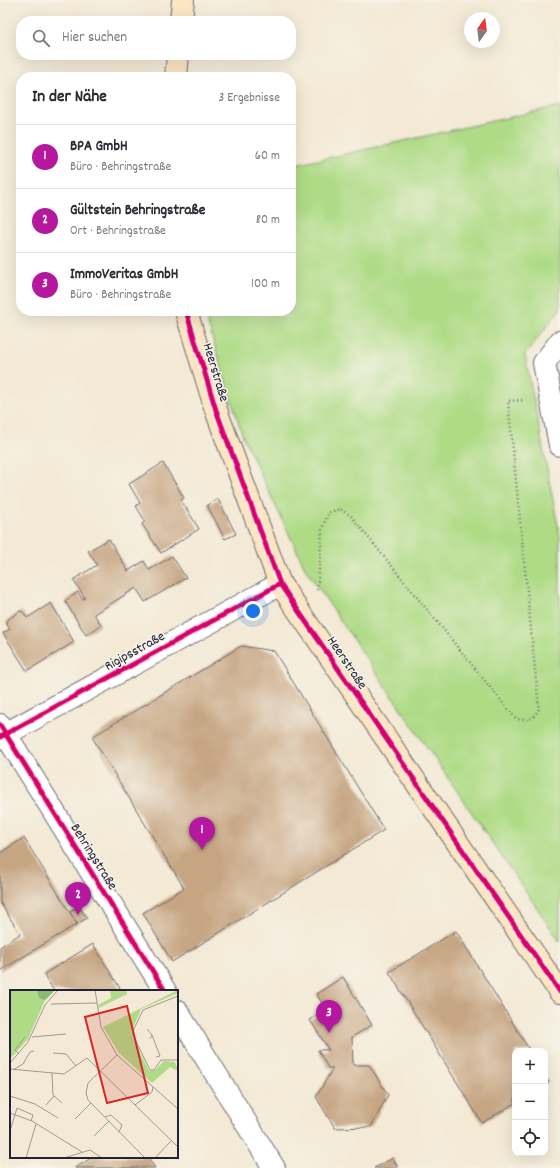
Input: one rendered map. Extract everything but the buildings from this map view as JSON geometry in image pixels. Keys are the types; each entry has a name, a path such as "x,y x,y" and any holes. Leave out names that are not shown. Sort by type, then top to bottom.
{"street":[{"path":"181,16 182,0"},
{"path":"176,72 178,60"},
{"name":"Heerstraße","path":"188,316 216,410 280,584 560,992"},
{"path":"560,342 544,363 560,445"},
{"name":"Rigipsstraße","path":"2,732 280,584"},
{"name":"Behringstraße","path":"2,732 164,990"},
{"path":"178,1013 274,1168"}],"path":[{"path":"317,592 322,529 329,512 340,509 351,516 516,719 528,720 535,716 539,709 508,401 551,399"}],"green space":[{"path":"560,106 560,309 525,355 560,536 560,942 306,570 243,437 206,316 296,316 296,165"}],"cycle path":[{"path":"188,316 216,410 280,584 560,992"},
{"path":"0,737 280,584"},
{"path":"0,725 164,990"}],"place":[{"name":"BPA GmbH","path":"202,850"},
{"name":"Gültstein Behringstraße","path":"78,915"},
{"name":"ImmoVeritas GmbH","path":"329,1033"}]}
